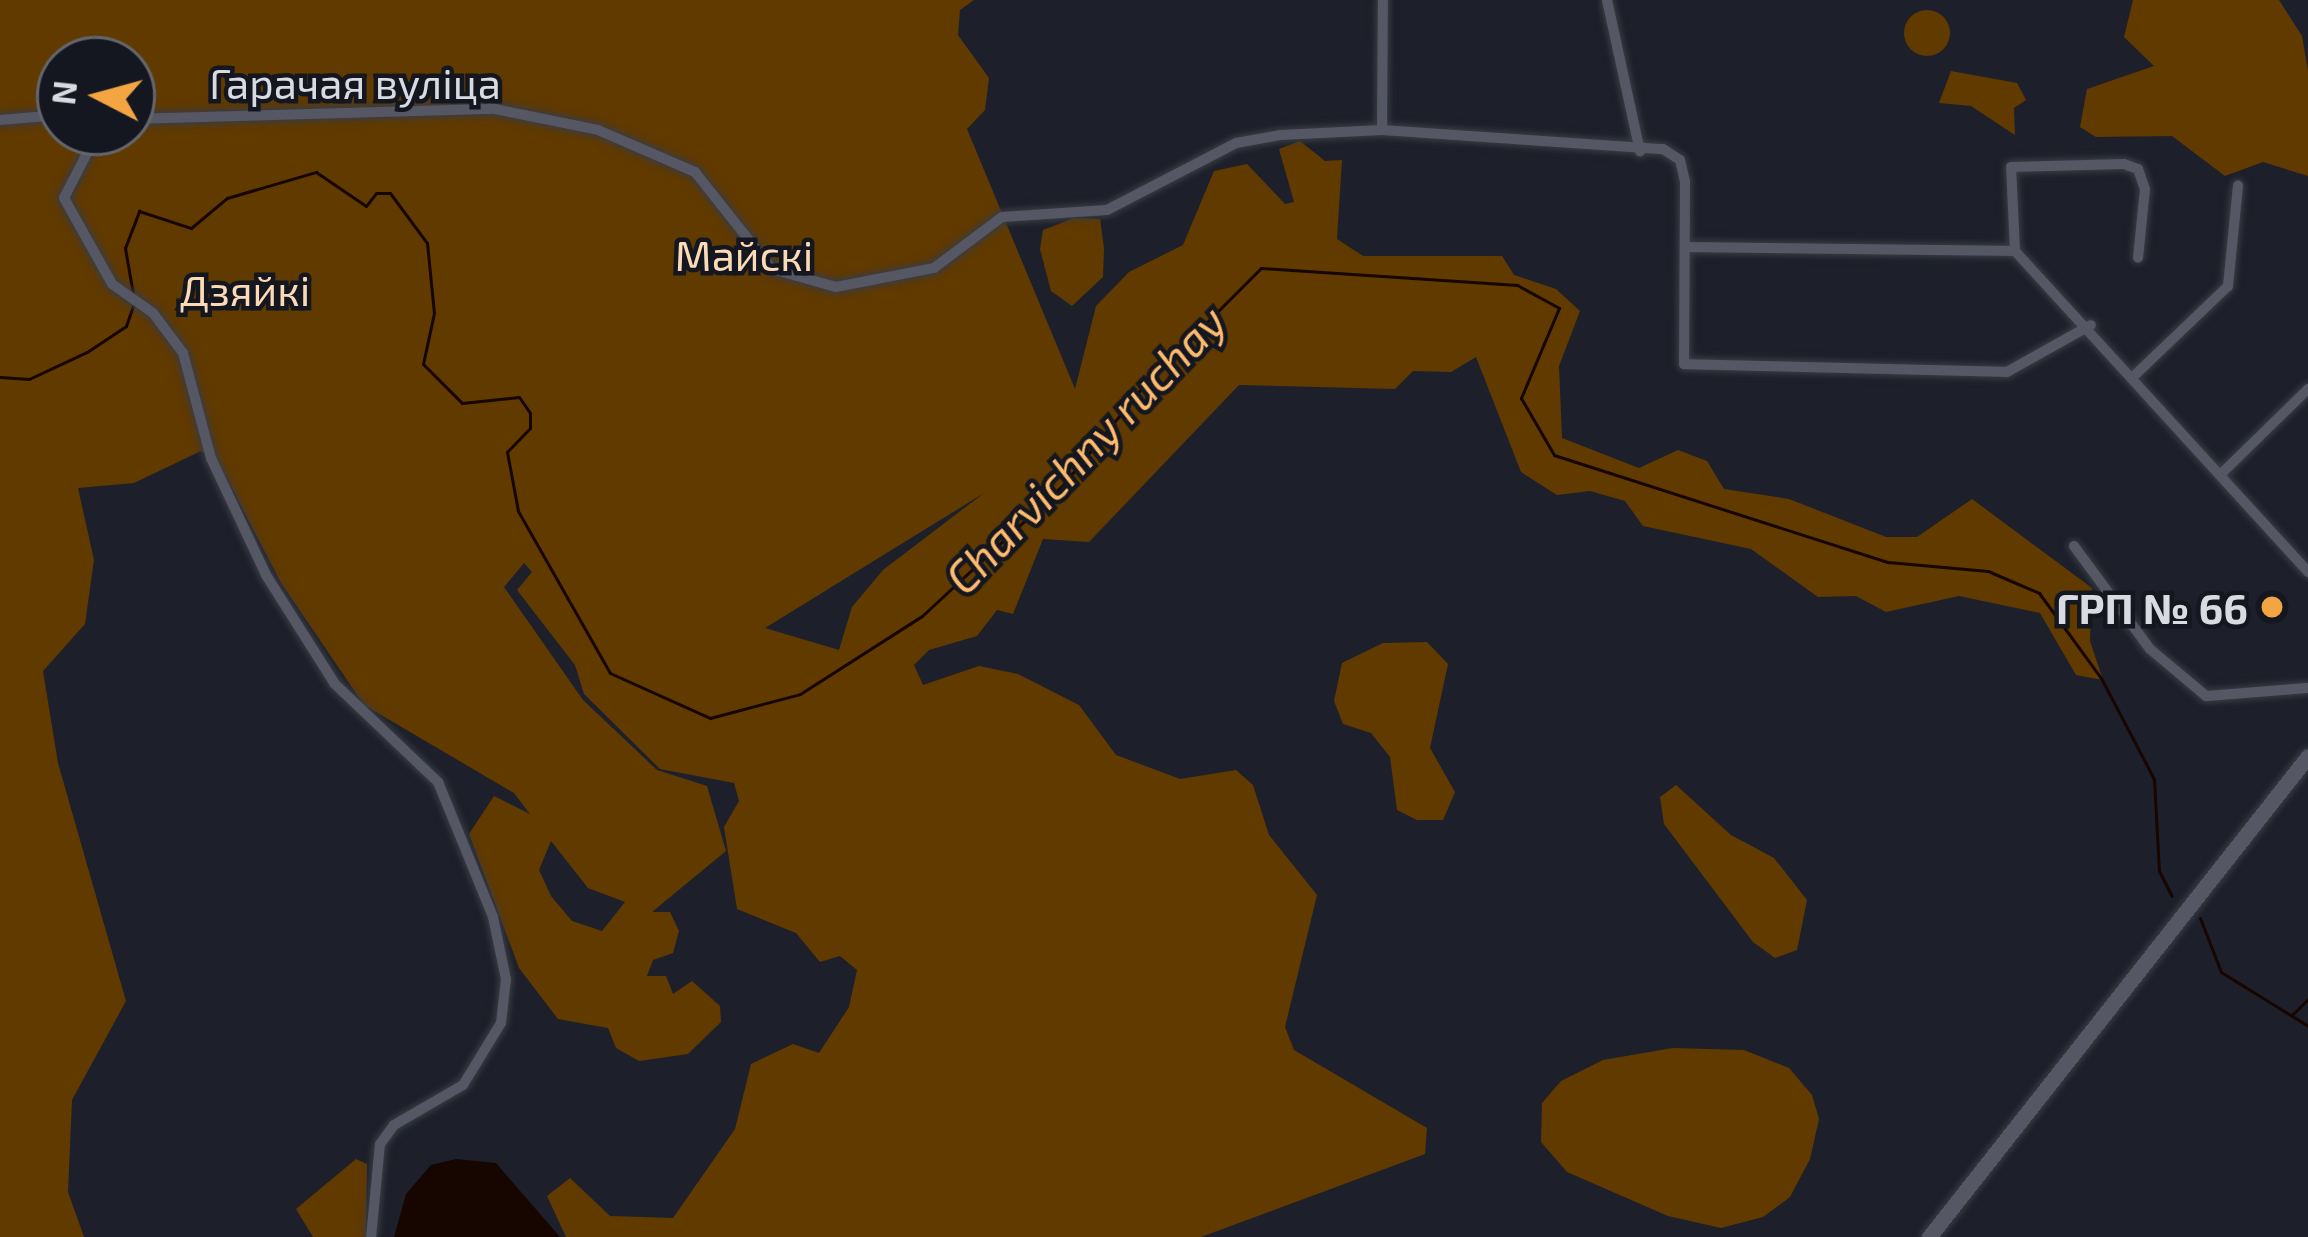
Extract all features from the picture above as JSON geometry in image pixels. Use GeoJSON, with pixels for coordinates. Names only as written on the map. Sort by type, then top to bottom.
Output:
{"type":"FeatureCollection","features":[{"type":"Feature","properties":{"kind":"main road"},"geometry":{"type":"LineString","coordinates":[[1929,1237],[2308,756]]}},
{"type":"Feature","properties":{"kind":"street"},"geometry":{"type":"LineString","coordinates":[[1383,0],[1382,130],[1640,151],[1681,160],[1688,247],[1684,364],[2008,372],[2091,325]]}},
{"type":"Feature","properties":{"kind":"street"},"geometry":{"type":"LineString","coordinates":[[1607,0],[1640,151]]}},
{"type":"Feature","properties":{"kind":"street","name":"Гарачая вуліца"},"geometry":{"type":"LineString","coordinates":[[156,118],[495,109],[598,130],[695,172],[772,269],[836,287],[934,268],[1002,217],[1107,210],[1236,143],[1382,130]]}},
{"type":"Feature","properties":{"kind":"street"},"geometry":{"type":"LineString","coordinates":[[0,120],[36,117]]}},
{"type":"Feature","properties":{"kind":"street"},"geometry":{"type":"LineString","coordinates":[[82,156],[63,184],[64,198],[112,284],[153,313],[183,353],[211,458],[266,575],[335,684],[438,782],[493,917],[506,979],[502,1023],[463,1085],[394,1125],[380,1144],[371,1237]]}},
{"type":"Feature","properties":{"kind":"street"},"geometry":{"type":"LineString","coordinates":[[2138,258],[2138,169],[2011,167],[2015,250],[2136,374],[2308,572]]}},
{"type":"Feature","properties":{"kind":"street"},"geometry":{"type":"LineString","coordinates":[[2136,374],[2228,286],[2238,185]]}},
{"type":"Feature","properties":{"kind":"street"},"geometry":{"type":"LineString","coordinates":[[1688,247],[2015,250]]}},
{"type":"Feature","properties":{"kind":"street"},"geometry":{"type":"LineString","coordinates":[[2221,474],[2308,389]]}},
{"type":"Feature","properties":{"kind":"street"},"geometry":{"type":"LineString","coordinates":[[2074,546],[2150,649],[2206,696],[2308,688]]}},
{"type":"Feature","properties":{"kind":"green space"},"geometry":{"type":"Polygon","coordinates":[[[0,0],[974,0],[960,10],[958,35],[989,78],[985,110],[967,129],[1075,389],[1096,306],[1129,272],[1183,245],[1214,171],[1247,164],[1285,204],[1294,202],[1279,149],[1300,141],[1325,161],[1342,160],[1337,239],[1363,256],[1502,256],[1514,275],[1556,289],[1580,311],[1559,366],[1562,438],[1639,468],[1678,450],[1707,461],[1724,489],[1789,499],[1886,537],[1917,537],[1972,499],[2092,588],[2090,641],[2103,680],[2076,675],[2040,613],[1959,596],[1886,612],[1856,596],[1818,597],[1751,549],[1643,526],[1625,501],[1590,491],[1557,495],[1521,472],[1476,357],[1451,372],[1413,371],[1395,389],[1239,385],[1089,542],[1043,539],[1013,614],[997,610],[977,636],[929,650],[914,665],[923,685],[979,666],[1018,674],[1079,705],[1116,755],[1180,779],[1236,770],[1253,785],[1269,835],[1317,895],[1285,1027],[1294,1050],[1427,1128],[1425,1154],[1201,1237],[566,1237],[547,1196],[570,1178],[610,1216],[673,1218],[735,1129],[751,1064],[793,1044],[819,1053],[849,1007],[857,970],[840,956],[820,962],[796,933],[737,909],[724,827],[739,801],[734,783],[660,769],[584,694],[575,665],[517,590],[532,572],[524,563],[504,587],[583,700],[657,770],[707,786],[726,851],[652,912],[670,912],[679,931],[673,953],[653,960],[647,976],[666,976],[673,994],[692,981],[720,1006],[721,1022],[688,1054],[639,1061],[616,1048],[608,1028],[558,1019],[519,968],[469,834],[494,796],[530,814],[514,793],[364,705],[281,583],[220,465],[201,451],[134,483],[78,488],[94,560],[85,624],[43,671],[58,763],[126,1001],[72,1100],[68,1192],[84,1237],[0,1237],[0,0]],[[984,493],[765,628],[839,650],[852,607],[883,570],[984,493]],[[551,841],[539,870],[551,896],[572,921],[602,931],[625,902],[588,888],[551,841]]]}},
{"type":"Feature","properties":{"kind":"green space"},"geometry":{"type":"Polygon","coordinates":[[[2133,0],[2279,0],[2302,36],[2308,71],[2308,176],[2263,162],[2225,176],[2172,136],[2096,137],[2080,127],[2087,89],[2154,66],[2124,37],[2133,0]]]}},
{"type":"Feature","properties":{"kind":"green space"},"geometry":{"type":"Polygon","coordinates":[[[1927,10],[1944,16],[1950,33],[1944,50],[1927,56],[1910,50],[1904,33],[1910,16],[1927,10]]]}},
{"type":"Feature","properties":{"kind":"green space"},"geometry":{"type":"Polygon","coordinates":[[[1951,71],[2017,83],[2026,100],[2014,108],[2015,135],[1971,106],[1939,103],[1951,71]]]}},
{"type":"Feature","properties":{"kind":"green space"},"geometry":{"type":"Polygon","coordinates":[[[1074,218],[1100,219],[1104,248],[1103,277],[1072,306],[1051,291],[1040,249],[1043,230],[1074,218]]]}},
{"type":"Feature","properties":{"kind":"green space"},"geometry":{"type":"Polygon","coordinates":[[[1427,642],[1448,664],[1430,748],[1455,792],[1443,820],[1417,820],[1397,810],[1390,757],[1371,733],[1343,724],[1334,701],[1342,663],[1383,643],[1427,642]]]}},
{"type":"Feature","properties":{"kind":"green space"},"geometry":{"type":"Polygon","coordinates":[[[1676,785],[1731,835],[1774,858],[1807,900],[1797,950],[1775,958],[1753,942],[1664,824],[1660,797],[1676,785]]]}},
{"type":"Feature","properties":{"kind":"green space"},"geometry":{"type":"Polygon","coordinates":[[[1673,1048],[1744,1050],[1789,1068],[1812,1095],[1819,1119],[1810,1159],[1790,1197],[1763,1217],[1721,1228],[1668,1216],[1567,1172],[1541,1142],[1542,1103],[1561,1081],[1603,1060],[1673,1048]]]}},
{"type":"Feature","properties":{"kind":"green space"},"geometry":{"type":"Polygon","coordinates":[[[356,1159],[367,1164],[366,1237],[313,1237],[296,1209],[356,1159]]]}},
{"type":"Feature","properties":{"kind":"shaded area"},"geometry":{"type":"Polygon","coordinates":[[[456,1159],[496,1163],[560,1237],[394,1237],[406,1194],[431,1165],[456,1159]]]}},
{"type":"Feature","properties":{"kind":"waterway","name":"Charvichny ruchay"},"geometry":{"type":"LineString","coordinates":[[133,294],[125,248],[139,211],[191,228],[227,198],[316,172],[366,206],[376,193],[390,193],[427,243],[434,313],[423,364],[462,403],[519,397],[530,413],[530,428],[507,452],[518,511],[610,673],[710,718],[800,694],[922,616],[1063,485],[1145,384],[1261,268],[1517,285],[1559,308],[1521,398],[1554,455],[1888,562],[1988,571],[2039,593],[2101,678],[2154,779],[2159,871],[2172,896]]}},
{"type":"Feature","properties":{"kind":"waterway","name":"Charvichny ruchay"},"geometry":{"type":"LineString","coordinates":[[0,377],[29,379],[87,352],[126,326],[133,306]]}},
{"type":"Feature","properties":{"kind":"waterway"},"geometry":{"type":"LineString","coordinates":[[2200,918],[2221,972],[2308,1026]]}},
{"type":"Feature","properties":{"kind":"waterway"},"geometry":{"type":"LineString","coordinates":[[2292,1015],[2308,999]]}},
{"type":"Feature","properties":{"kind":"place","name":"ГРП № 66"},"geometry":{"type":"Point","coordinates":[2272,607]}},
{"type":"Feature","properties":{"kind":"park label","name":"Майскі"},"geometry":{"type":"Point","coordinates":[744,254]}},
{"type":"Feature","properties":{"kind":"park label","name":"Дзяйкі"},"geometry":{"type":"Point","coordinates":[245,289]}}]}
